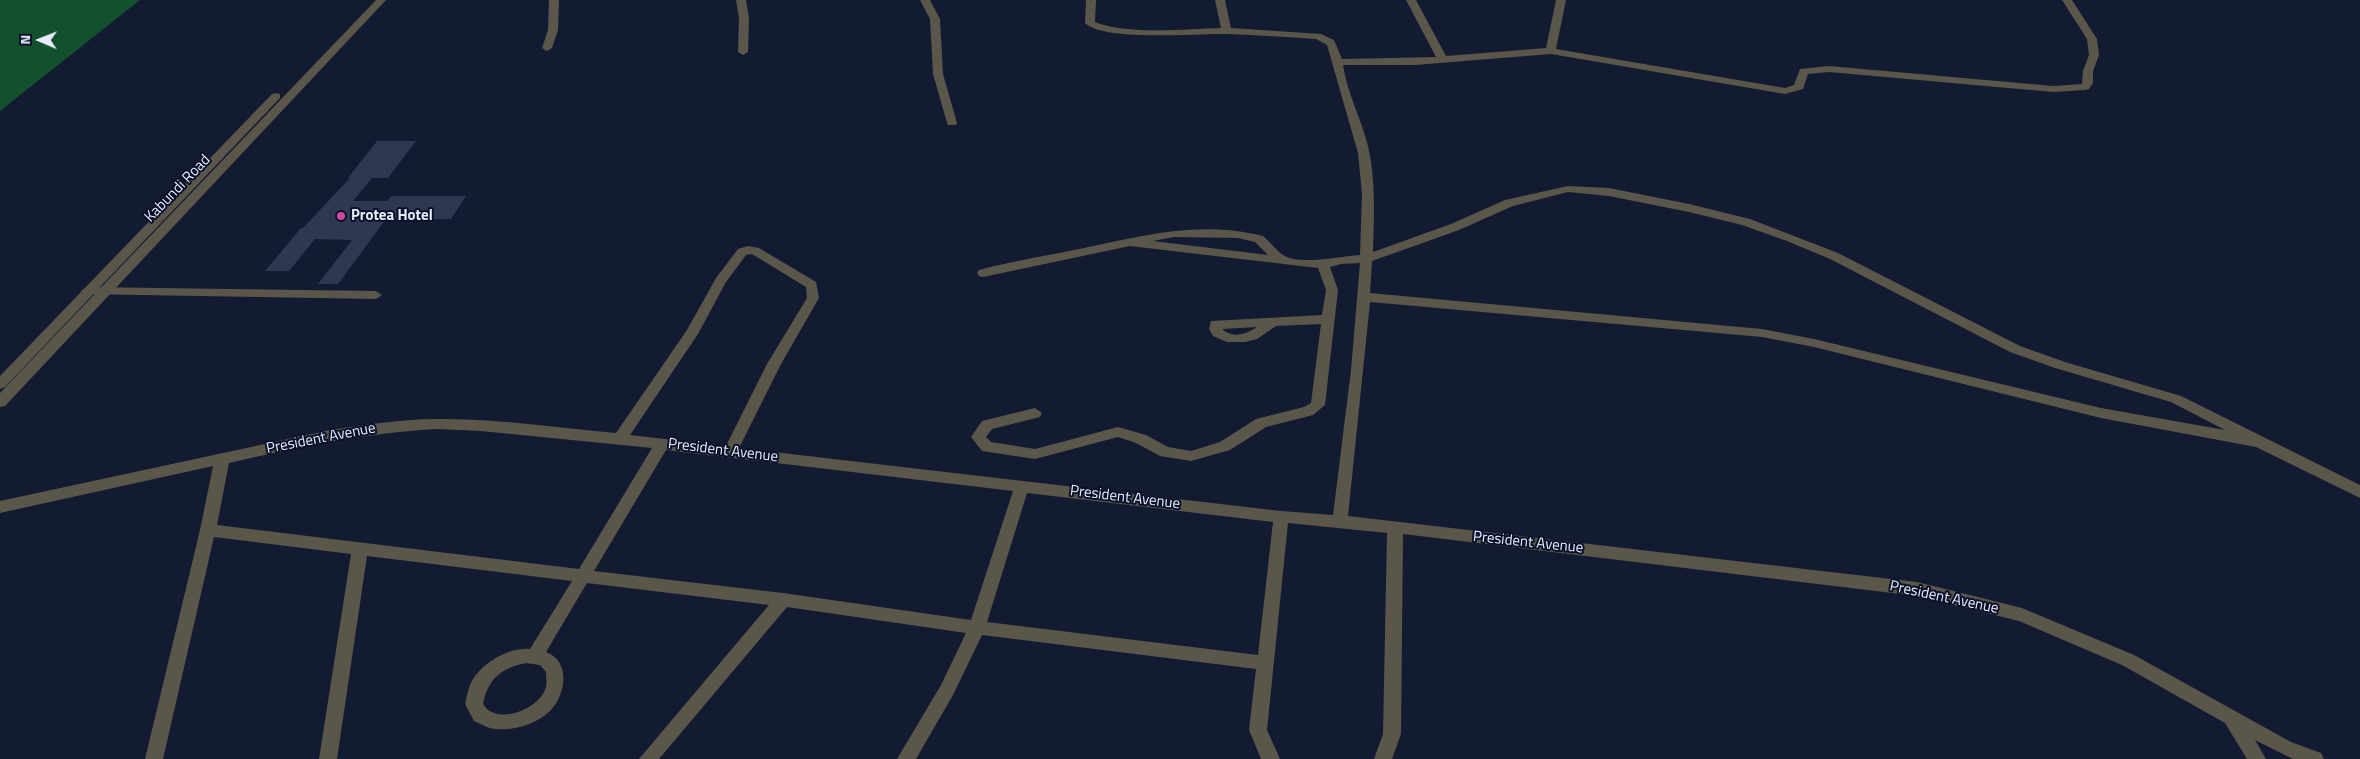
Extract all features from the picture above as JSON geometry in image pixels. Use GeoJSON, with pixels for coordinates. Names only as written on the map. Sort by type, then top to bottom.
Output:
{"type":"FeatureCollection","features":[{"type":"Feature","properties":{"kind":"street","name":"Kabundi Road"},"geometry":{"type":"LineString","coordinates":[[0,384],[87,291],[370,0]]}},
{"type":"Feature","properties":{"kind":"street","name":"Kabundi Road"},"geometry":{"type":"LineString","coordinates":[[0,402],[103,291],[381,0]]}},
{"type":"Feature","properties":{"kind":"street"},"geometry":{"type":"LineString","coordinates":[[547,48],[553,30],[554,0]]}},
{"type":"Feature","properties":{"kind":"street"},"geometry":{"type":"LineString","coordinates":[[740,0],[744,18],[743,52]]}},
{"type":"Feature","properties":{"kind":"street"},"geometry":{"type":"LineString","coordinates":[[925,0],[935,19],[938,74],[952,123]]}},
{"type":"Feature","properties":{"kind":"street"},"geometry":{"type":"LineString","coordinates":[[1091,0],[1090,23],[1097,27],[1130,30],[1228,31],[1326,38],[1332,43],[1339,62],[1340,81],[1360,131],[1366,166],[1369,222],[1364,297],[1340,521]]}},
{"type":"Feature","properties":{"kind":"street"},"geometry":{"type":"LineString","coordinates":[[1220,0],[1228,31]]}},
{"type":"Feature","properties":{"kind":"street"},"geometry":{"type":"LineString","coordinates":[[1412,0],[1443,60]]}},
{"type":"Feature","properties":{"kind":"street"},"geometry":{"type":"LineString","coordinates":[[1550,51],[1562,0]]}},
{"type":"Feature","properties":{"kind":"street"},"geometry":{"type":"LineString","coordinates":[[1339,62],[1376,63],[1443,60],[1550,51],[1785,91],[1799,88],[1804,71],[1829,69],[2053,89],[2078,89],[2085,87],[2088,83],[2088,71],[2094,55],[2092,39],[2067,0]]}},
{"type":"Feature","properties":{"kind":"street"},"geometry":{"type":"LineString","coordinates":[[1128,242],[1324,264],[1340,260],[1366,259],[1455,227],[1509,203],[1568,188],[1596,190],[1680,206],[1746,222],[1834,256],[2015,350],[2176,399],[2360,492]]}},
{"type":"Feature","properties":{"kind":"street"},"geometry":{"type":"LineString","coordinates":[[983,273],[1174,233],[1238,234],[1259,239],[1280,259]]}},
{"type":"Feature","properties":{"kind":"street"},"geometry":{"type":"LineString","coordinates":[[620,439],[694,331],[720,281],[742,252],[748,250],[755,251],[801,276],[812,285],[814,298],[774,364],[730,452]]}},
{"type":"Feature","properties":{"kind":"street"},"geometry":{"type":"LineString","coordinates":[[1035,413],[988,425],[978,437],[987,447],[1035,454],[1118,432],[1141,439],[1165,452],[1191,456],[1225,446],[1261,423],[1308,410],[1318,405],[1332,290],[1324,264]]}},
{"type":"Feature","properties":{"kind":"street"},"geometry":{"type":"LineString","coordinates":[[87,291],[376,295]]}},
{"type":"Feature","properties":{"kind":"street"},"geometry":{"type":"LineString","coordinates":[[1364,297],[1762,333],[1899,362],[2101,413],[2259,442]]}},
{"type":"Feature","properties":{"kind":"street"},"geometry":{"type":"LineString","coordinates":[[1272,322],[1328,319]]}},
{"type":"Feature","properties":{"kind":"street","name":"President Avenue"},"geometry":{"type":"LineString","coordinates":[[0,507],[330,435],[384,427],[420,425],[481,426],[620,439],[1802,574],[1917,589],[2022,615],[2128,660],[2285,748],[2315,759]]}},
{"type":"Feature","properties":{"kind":"street"},"geometry":{"type":"LineString","coordinates":[[535,656],[662,444]]}},
{"type":"Feature","properties":{"kind":"street"},"geometry":{"type":"LineString","coordinates":[[154,759],[208,530],[222,459]]}},
{"type":"Feature","properties":{"kind":"street"},"geometry":{"type":"LineString","coordinates":[[906,759],[947,690],[977,628],[1022,486]]}},
{"type":"Feature","properties":{"kind":"street"},"geometry":{"type":"LineString","coordinates":[[1271,759],[1264,748],[1258,730],[1281,516]]}},
{"type":"Feature","properties":{"kind":"street"},"geometry":{"type":"LineString","coordinates":[[1383,759],[1389,747],[1392,734],[1395,528]]}},
{"type":"Feature","properties":{"kind":"street"},"geometry":{"type":"LineString","coordinates":[[208,530],[783,600],[977,628],[1266,663]]}},
{"type":"Feature","properties":{"kind":"street"},"geometry":{"type":"LineString","coordinates":[[328,759],[360,549]]}},
{"type":"Feature","properties":{"kind":"street"},"geometry":{"type":"LineString","coordinates":[[648,759],[783,600]]}},
{"type":"Feature","properties":{"kind":"street"},"geometry":{"type":"LineString","coordinates":[[535,656],[544,658],[556,669],[556,685],[546,702],[533,714],[517,721],[496,724],[480,716],[474,702],[479,684],[486,676],[494,668],[515,658],[535,656]]}},
{"type":"Feature","properties":{"kind":"street","name":"President Avenue"},"geometry":{"type":"LineString","coordinates":[[2231,718],[2257,759]]}},
{"type":"Feature","properties":{"kind":"green space"},"geometry":{"type":"Polygon","coordinates":[[[0,0],[140,0],[0,111],[0,0]]]}},
{"type":"Feature","properties":{"kind":"building"},"geometry":{"type":"Polygon","coordinates":[[[377,141],[416,141],[388,178],[372,178],[353,201],[387,201],[391,196],[466,196],[451,219],[386,219],[338,284],[318,284],[352,240],[315,239],[289,271],[265,271],[301,228],[350,178],[348,178],[377,141]]]}},
{"type":"Feature","properties":{"kind":"place","name":"Protea Hotel"},"geometry":{"type":"Point","coordinates":[341,216]}}]}
